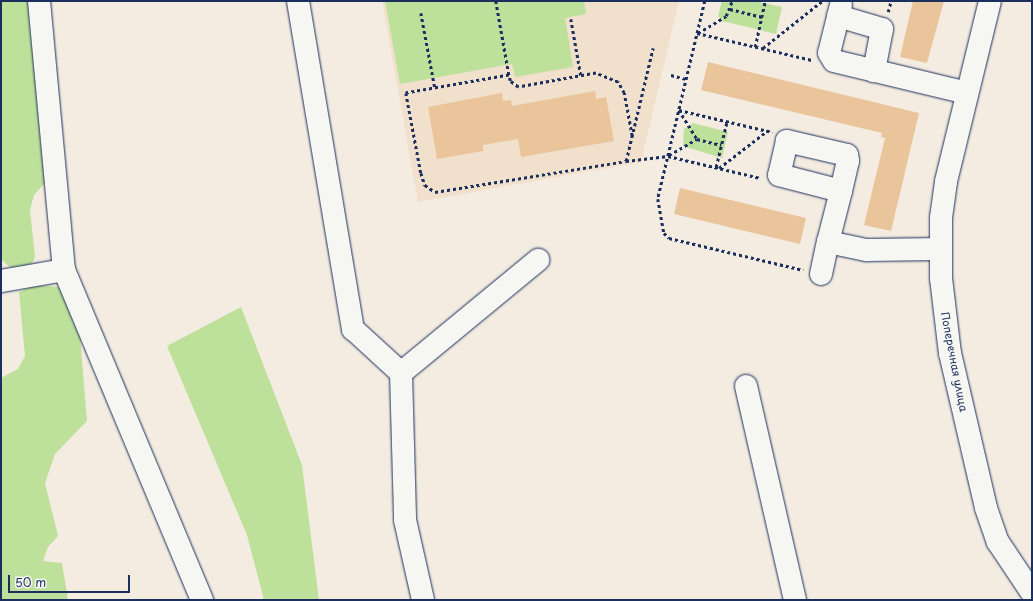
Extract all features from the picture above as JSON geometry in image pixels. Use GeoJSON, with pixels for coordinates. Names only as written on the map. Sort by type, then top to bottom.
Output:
{"type":"FeatureCollection","features":[{"type":"Feature","properties":{"kind":"street"},"geometry":{"type":"LineString","coordinates":[[39,1],[64,270],[202,600]]}},
{"type":"Feature","properties":{"kind":"street"},"geometry":{"type":"LineString","coordinates":[[298,1],[353,329],[401,373],[406,520],[423,600]]}},
{"type":"Feature","properties":{"kind":"street","name":"Поперечная улица"},"geometry":{"type":"LineString","coordinates":[[990,1],[946,182],[941,249],[950,353],[986,508],[998,542],[1032,593]]}},
{"type":"Feature","properties":{"kind":"street"},"geometry":{"type":"LineString","coordinates":[[874,71],[882,28],[834,7],[831,58],[874,71],[967,93]]}},
{"type":"Feature","properties":{"kind":"street"},"geometry":{"type":"LineString","coordinates":[[821,274],[840,192],[847,155],[787,141],[779,174],[840,192]]}},
{"type":"Feature","properties":{"kind":"street"},"geometry":{"type":"LineString","coordinates":[[828,242],[867,250],[941,249]]}},
{"type":"Feature","properties":{"kind":"street"},"geometry":{"type":"LineString","coordinates":[[401,373],[538,260]]}},
{"type":"Feature","properties":{"kind":"street"},"geometry":{"type":"LineString","coordinates":[[1,280],[64,270]]}},
{"type":"Feature","properties":{"kind":"street"},"geometry":{"type":"LineString","coordinates":[[746,386],[795,600]]}},
{"type":"Feature","properties":{"kind":"path"},"geometry":{"type":"LineString","coordinates":[[496,1],[510,81],[518,87],[596,73],[618,82],[624,92],[632,136]]}},
{"type":"Feature","properties":{"kind":"path"},"geometry":{"type":"LineString","coordinates":[[705,1],[658,199],[664,233],[669,238],[821,274]]}},
{"type":"Feature","properties":{"kind":"path"},"geometry":{"type":"LineString","coordinates":[[697,33],[730,9],[732,1]]}},
{"type":"Feature","properties":{"kind":"path"},"geometry":{"type":"LineString","coordinates":[[755,47],[765,1]]}},
{"type":"Feature","properties":{"kind":"path"},"geometry":{"type":"LineString","coordinates":[[763,49],[834,7]]}},
{"type":"Feature","properties":{"kind":"path"},"geometry":{"type":"LineString","coordinates":[[730,9],[762,16]]}},
{"type":"Feature","properties":{"kind":"path"},"geometry":{"type":"LineString","coordinates":[[421,13],[435,88]]}},
{"type":"Feature","properties":{"kind":"path"},"geometry":{"type":"LineString","coordinates":[[571,19],[581,76]]}},
{"type":"Feature","properties":{"kind":"path"},"geometry":{"type":"LineString","coordinates":[[697,33],[818,62],[831,58]]}},
{"type":"Feature","properties":{"kind":"path"},"geometry":{"type":"LineString","coordinates":[[626,161],[652,48]]}},
{"type":"Feature","properties":{"kind":"path"},"geometry":{"type":"LineString","coordinates":[[509,75],[406,93],[420,174],[425,185],[435,192],[626,161],[668,156],[766,179],[779,174]]}},
{"type":"Feature","properties":{"kind":"path"},"geometry":{"type":"LineString","coordinates":[[671,75],[686,79]]}},
{"type":"Feature","properties":{"kind":"path"},"geometry":{"type":"LineString","coordinates":[[679,110],[767,131],[787,141]]}},
{"type":"Feature","properties":{"kind":"path"},"geometry":{"type":"LineString","coordinates":[[679,110],[697,139],[721,145]]}},
{"type":"Feature","properties":{"kind":"path"},"geometry":{"type":"LineString","coordinates":[[717,168],[727,121]]}},
{"type":"Feature","properties":{"kind":"path"},"geometry":{"type":"LineString","coordinates":[[717,168],[767,131]]}},
{"type":"Feature","properties":{"kind":"path"},"geometry":{"type":"LineString","coordinates":[[668,156],[697,139]]}},
{"type":"Feature","properties":{"kind":"shaded area"},"geometry":{"type":"Polygon","coordinates":[[[382,1],[679,1],[641,162],[418,202],[382,1]]]}},
{"type":"Feature","properties":{"kind":"green space"},"geometry":{"type":"Polygon","coordinates":[[[1,1],[35,1],[56,171],[34,195],[30,210],[35,257],[29,271],[14,271],[2,260],[1,1]]]}},
{"type":"Feature","properties":{"kind":"green space"},"geometry":{"type":"Polygon","coordinates":[[[385,1],[584,1],[586,14],[565,18],[573,67],[515,77],[512,64],[400,84],[385,1]]]}},
{"type":"Feature","properties":{"kind":"green space"},"geometry":{"type":"Polygon","coordinates":[[[722,1],[755,1],[782,7],[776,34],[722,21],[718,16],[722,1]]]}},
{"type":"Feature","properties":{"kind":"green space"},"geometry":{"type":"Polygon","coordinates":[[[693,123],[728,132],[722,158],[683,146],[684,129],[693,123]]]}},
{"type":"Feature","properties":{"kind":"green space"},"geometry":{"type":"Polygon","coordinates":[[[34,285],[58,287],[77,299],[87,421],[55,454],[45,483],[58,536],[48,547],[43,561],[62,563],[68,600],[1,600],[1,378],[18,369],[25,356],[19,292],[34,285]]]}},
{"type":"Feature","properties":{"kind":"green space"},"geometry":{"type":"Polygon","coordinates":[[[241,307],[302,465],[319,600],[264,600],[247,535],[167,346],[241,307]]]}},
{"type":"Feature","properties":{"kind":"building"},"geometry":{"type":"Polygon","coordinates":[[[913,1],[944,1],[927,63],[900,57],[913,1]]]}},
{"type":"Feature","properties":{"kind":"building"},"geometry":{"type":"Polygon","coordinates":[[[708,62],[919,113],[891,231],[864,225],[885,138],[881,137],[882,133],[701,90],[708,62]]]}},
{"type":"Feature","properties":{"kind":"building"},"geometry":{"type":"Polygon","coordinates":[[[595,91],[596,99],[606,97],[614,141],[521,157],[518,139],[483,145],[483,151],[437,159],[428,107],[502,93],[503,101],[511,100],[512,106],[595,91]]]}},
{"type":"Feature","properties":{"kind":"building"},"geometry":{"type":"Polygon","coordinates":[[[680,188],[806,218],[800,244],[674,214],[680,188]]]}}]}
